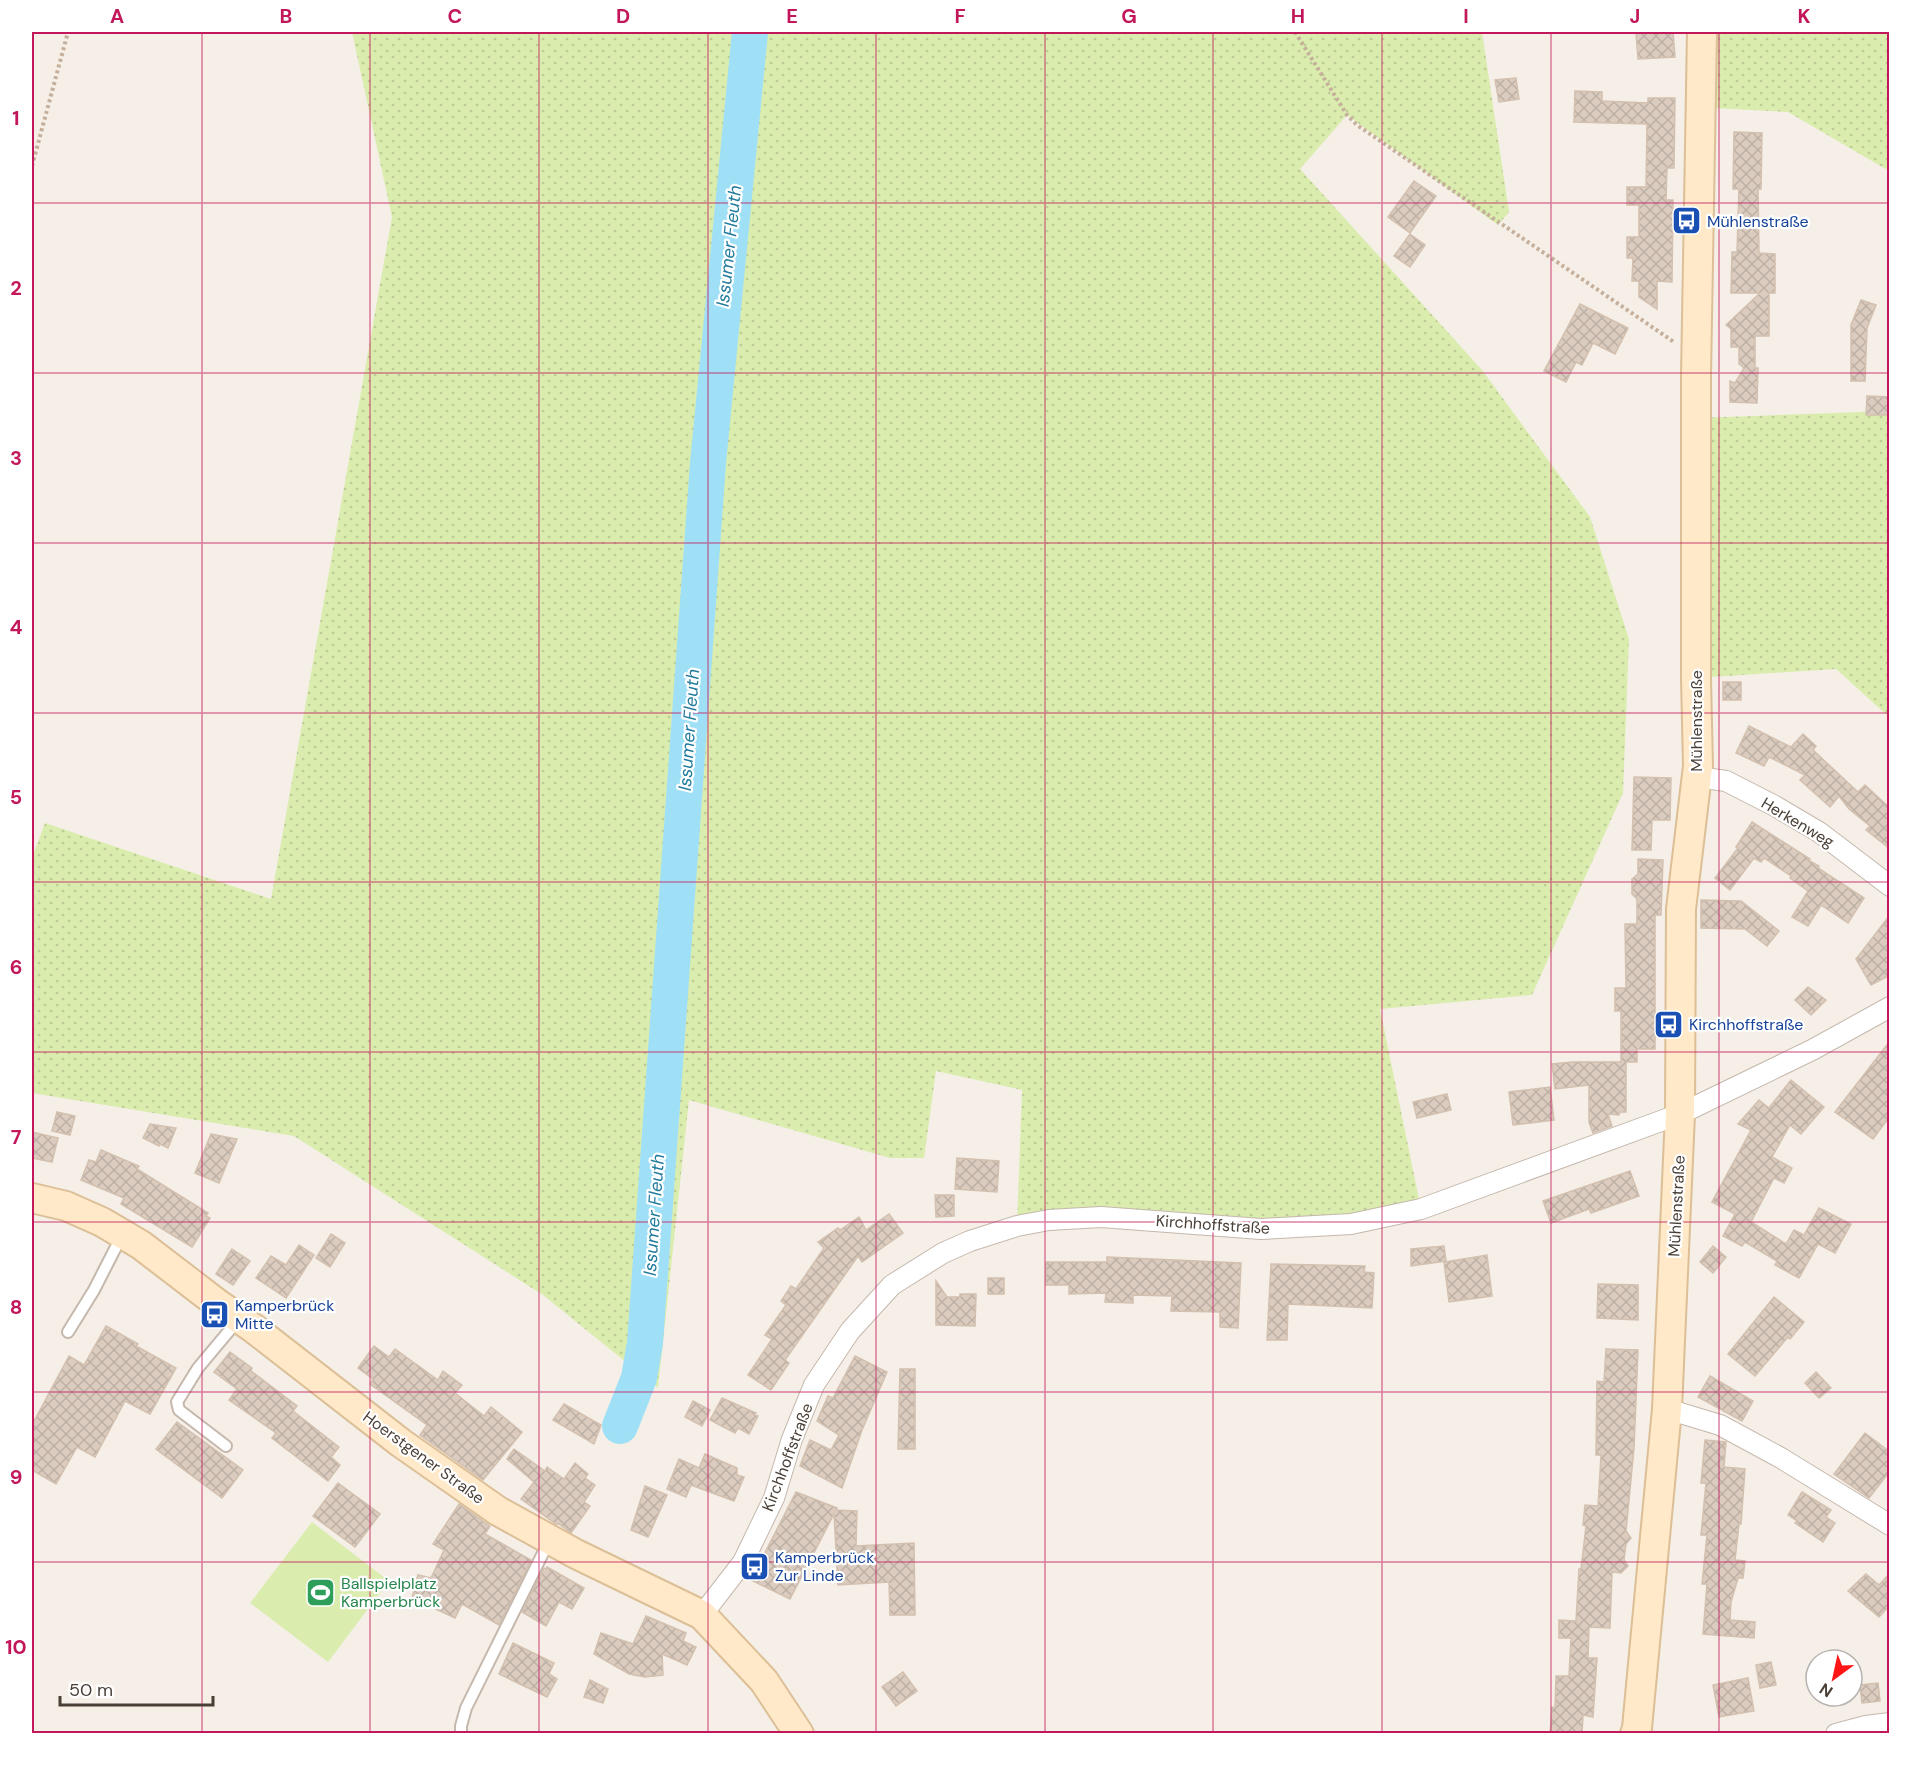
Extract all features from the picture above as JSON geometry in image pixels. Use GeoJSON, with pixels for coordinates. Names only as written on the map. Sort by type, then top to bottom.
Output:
{"type":"FeatureCollection","features":[{"type":"Feature","properties":{"kind":"street","name":"Mühlenstraße"},"geometry":{"type":"LineString","coordinates":[[1635,1734],[1667,1409],[1680,1114],[1681,909],[1697,777],[1697,358],[1702,32]]}},
{"type":"Feature","properties":{"kind":"street","name":"Herkenweg"},"geometry":{"type":"LineString","coordinates":[[1697,777],[1726,781],[1775,806],[1819,832],[1890,886]]}},
{"type":"Feature","properties":{"kind":"street","name":"Kirchhoffstraße"},"geometry":{"type":"LineString","coordinates":[[702,1615],[742,1562],[774,1498],[792,1438],[814,1385],[844,1340],[892,1285],[943,1253],[970,1241],[1017,1226],[1049,1220],[1101,1217],[1261,1229],[1351,1224],[1421,1209],[1680,1114],[1812,1050],[1890,1007]]}},
{"type":"Feature","properties":{"kind":"street","name":"Hoerstgener Straße"},"geometry":{"type":"LineString","coordinates":[[32,1198],[66,1206],[102,1222],[141,1245],[401,1443],[498,1511],[550,1540],[702,1615],[764,1681],[799,1734]]}},
{"type":"Feature","properties":{"kind":"street"},"geometry":{"type":"LineString","coordinates":[[1667,1409],[1720,1425],[1781,1458],[1890,1525]]}},
{"type":"Feature","properties":{"kind":"street"},"geometry":{"type":"LineString","coordinates":[[1836,1734],[1866,1725],[1890,1723]]}},
{"type":"Feature","properties":{"kind":"lane"},"geometry":{"type":"LineString","coordinates":[[68,1332],[94,1290],[117,1245],[126,1236]]}},
{"type":"Feature","properties":{"kind":"lane"},"geometry":{"type":"LineString","coordinates":[[226,1446],[179,1410],[177,1402],[198,1368],[239,1318]]}},
{"type":"Feature","properties":{"kind":"lane"},"geometry":{"type":"LineString","coordinates":[[461,1734],[466,1708],[550,1540]]}},
{"type":"Feature","properties":{"kind":"path"},"geometry":{"type":"LineString","coordinates":[[32,166],[68,32]]}},
{"type":"Feature","properties":{"kind":"path"},"geometry":{"type":"LineString","coordinates":[[1295,32],[1347,115],[1357,125],[1697,358]]}},
{"type":"Feature","properties":{"kind":"green space"},"geometry":{"type":"Polygon","coordinates":[[[352,32],[1482,32],[1509,212],[1498,225],[1347,115],[1300,169],[1482,370],[1590,517],[1629,639],[1623,793],[1532,995],[1380,1009],[1421,1209],[1351,1224],[1176,1221],[1017,1226],[1022,1090],[936,1071],[924,1158],[890,1158],[689,1100],[658,1388],[543,1295],[294,1136],[32,1093],[32,858],[45,823],[271,899],[392,217],[352,32]]]}},
{"type":"Feature","properties":{"kind":"green space"},"geometry":{"type":"Polygon","coordinates":[[[1714,32],[1889,32],[1889,171],[1788,112],[1713,108],[1714,32]]]}},
{"type":"Feature","properties":{"kind":"green space"},"geometry":{"type":"Polygon","coordinates":[[[1889,411],[1889,717],[1836,669],[1696,678],[1697,418],[1889,411]]]}},
{"type":"Feature","properties":{"kind":"green space","name":"Ballspielplatz Kamperbrück"},"geometry":{"type":"Polygon","coordinates":[[[312,1522],[389,1581],[328,1662],[250,1603],[312,1522]]]}},
{"type":"Feature","properties":{"kind":"building"},"geometry":{"type":"Polygon","coordinates":[[[1636,32],[1673,32],[1675,57],[1638,59],[1636,32]]]}},
{"type":"Feature","properties":{"kind":"building"},"geometry":{"type":"Polygon","coordinates":[[[1516,78],[1519,99],[1499,102],[1495,80],[1516,78]]]}},
{"type":"Feature","properties":{"kind":"building"},"geometry":{"type":"Polygon","coordinates":[[[1575,91],[1602,92],[1602,101],[1648,103],[1648,98],[1675,98],[1674,168],[1667,168],[1666,200],[1673,200],[1672,282],[1657,281],[1657,309],[1639,297],[1639,281],[1632,281],[1633,258],[1627,258],[1627,237],[1639,237],[1639,205],[1627,205],[1627,187],[1646,187],[1647,124],[1574,122],[1575,91]]]}},
{"type":"Feature","properties":{"kind":"building"},"geometry":{"type":"Polygon","coordinates":[[[1734,132],[1762,133],[1761,189],[1758,189],[1759,253],[1775,254],[1775,293],[1769,293],[1769,336],[1755,336],[1755,368],[1758,368],[1757,403],[1730,402],[1730,381],[1735,383],[1744,368],[1739,364],[1739,347],[1731,347],[1731,329],[1726,325],[1760,293],[1731,293],[1732,252],[1737,252],[1739,189],[1733,189],[1734,132]]]}},
{"type":"Feature","properties":{"kind":"building"},"geometry":{"type":"Polygon","coordinates":[[[1414,181],[1436,196],[1410,233],[1388,217],[1414,181]]]}},
{"type":"Feature","properties":{"kind":"building"},"geometry":{"type":"Polygon","coordinates":[[[1410,234],[1425,245],[1410,267],[1394,256],[1410,234]]]}},
{"type":"Feature","properties":{"kind":"building"},"geometry":{"type":"Polygon","coordinates":[[[1861,300],[1876,305],[1867,328],[1865,381],[1851,381],[1851,325],[1861,300]]]}},
{"type":"Feature","properties":{"kind":"building"},"geometry":{"type":"Polygon","coordinates":[[[1580,304],[1628,328],[1615,354],[1593,343],[1582,365],[1576,362],[1566,382],[1544,371],[1580,304]]]}},
{"type":"Feature","properties":{"kind":"building"},"geometry":{"type":"Polygon","coordinates":[[[1867,396],[1890,397],[1890,415],[1866,415],[1867,396]]]}},
{"type":"Feature","properties":{"kind":"building"},"geometry":{"type":"Polygon","coordinates":[[[1723,682],[1741,682],[1741,700],[1723,700],[1723,682]]]}},
{"type":"Feature","properties":{"kind":"building"},"geometry":{"type":"Polygon","coordinates":[[[1749,726],[1791,747],[1803,734],[1816,746],[1813,750],[1858,792],[1865,785],[1890,808],[1890,849],[1866,830],[1870,826],[1849,809],[1839,796],[1830,807],[1800,780],[1805,775],[1769,757],[1764,766],[1736,753],[1749,726]]]}},
{"type":"Feature","properties":{"kind":"building"},"geometry":{"type":"Polygon","coordinates":[[[1634,777],[1671,778],[1670,820],[1652,820],[1651,850],[1632,850],[1634,777]]]}},
{"type":"Feature","properties":{"kind":"building"},"geometry":{"type":"Polygon","coordinates":[[[1752,822],[1810,859],[1808,860],[1819,866],[1818,868],[1864,898],[1848,923],[1821,905],[1808,926],[1792,917],[1808,891],[1790,878],[1791,876],[1764,858],[1761,862],[1754,858],[1730,890],[1715,878],[1738,848],[1736,847],[1752,822]]]}},
{"type":"Feature","properties":{"kind":"building"},"geometry":{"type":"Polygon","coordinates":[[[1638,859],[1663,860],[1661,915],[1655,915],[1655,1049],[1637,1049],[1637,1062],[1626,1062],[1626,1112],[1620,1112],[1619,1115],[1608,1114],[1612,1126],[1593,1133],[1589,1122],[1589,1085],[1555,1089],[1552,1064],[1621,1062],[1621,1011],[1615,1011],[1615,988],[1626,988],[1625,924],[1637,924],[1637,899],[1632,894],[1632,879],[1638,874],[1638,859]]]}},
{"type":"Feature","properties":{"kind":"building"},"geometry":{"type":"Polygon","coordinates":[[[1701,900],[1741,901],[1779,931],[1767,946],[1745,929],[1701,928],[1701,900]]]}},
{"type":"Feature","properties":{"kind":"building"},"geometry":{"type":"Polygon","coordinates":[[[1890,915],[1890,975],[1871,985],[1856,959],[1890,915]]]}},
{"type":"Feature","properties":{"kind":"building"},"geometry":{"type":"Polygon","coordinates":[[[1808,987],[1826,1000],[1811,1015],[1795,1000],[1808,987]]]}},
{"type":"Feature","properties":{"kind":"building"},"geometry":{"type":"Polygon","coordinates":[[[1890,1041],[1890,1116],[1873,1139],[1835,1112],[1890,1041]]]}},
{"type":"Feature","properties":{"kind":"building"},"geometry":{"type":"Polygon","coordinates":[[[1791,1080],[1824,1107],[1801,1134],[1790,1125],[1772,1157],[1792,1168],[1784,1183],[1774,1178],[1751,1222],[1786,1244],[1794,1230],[1804,1235],[1819,1208],[1851,1224],[1835,1253],[1818,1244],[1799,1278],[1775,1265],[1777,1261],[1745,1242],[1742,1246],[1723,1236],[1735,1214],[1712,1202],[1751,1130],[1738,1124],[1759,1100],[1769,1108],[1791,1080]]]}},
{"type":"Feature","properties":{"kind":"building"},"geometry":{"type":"Polygon","coordinates":[[[1550,1087],[1554,1120],[1513,1125],[1509,1092],[1550,1087]]]}},
{"type":"Feature","properties":{"kind":"building"},"geometry":{"type":"Polygon","coordinates":[[[1447,1094],[1451,1110],[1417,1118],[1413,1102],[1447,1094]]]}},
{"type":"Feature","properties":{"kind":"building"},"geometry":{"type":"Polygon","coordinates":[[[57,1112],[75,1116],[70,1135],[52,1131],[57,1112]]]}},
{"type":"Feature","properties":{"kind":"building"},"geometry":{"type":"Polygon","coordinates":[[[150,1124],[176,1128],[168,1148],[143,1138],[150,1124]]]}},
{"type":"Feature","properties":{"kind":"building"},"geometry":{"type":"Polygon","coordinates":[[[32,1132],[58,1138],[52,1162],[32,1158],[32,1132]]]}},
{"type":"Feature","properties":{"kind":"building"},"geometry":{"type":"Polygon","coordinates":[[[211,1134],[237,1139],[219,1183],[195,1173],[211,1134]]]}},
{"type":"Feature","properties":{"kind":"building"},"geometry":{"type":"Polygon","coordinates":[[[101,1150],[139,1166],[137,1169],[208,1213],[206,1216],[210,1218],[192,1247],[121,1204],[124,1198],[81,1180],[89,1160],[96,1162],[101,1150]]]}},
{"type":"Feature","properties":{"kind":"building"},"geometry":{"type":"Polygon","coordinates":[[[957,1158],[999,1161],[997,1192],[955,1189],[957,1158]]]}},
{"type":"Feature","properties":{"kind":"building"},"geometry":{"type":"Polygon","coordinates":[[[1630,1171],[1639,1196],[1591,1213],[1589,1209],[1551,1223],[1543,1201],[1630,1171]]]}},
{"type":"Feature","properties":{"kind":"building"},"geometry":{"type":"Polygon","coordinates":[[[935,1195],[954,1195],[954,1216],[936,1217],[935,1195]]]}},
{"type":"Feature","properties":{"kind":"building"},"geometry":{"type":"Polygon","coordinates":[[[889,1214],[903,1233],[862,1262],[858,1256],[785,1360],[789,1363],[771,1390],[748,1375],[772,1339],[765,1335],[786,1305],[781,1301],[791,1286],[796,1289],[824,1248],[818,1242],[859,1217],[866,1230],[889,1214]]]}},
{"type":"Feature","properties":{"kind":"building"},"geometry":{"type":"Polygon","coordinates":[[[331,1234],[345,1243],[330,1267],[316,1258],[331,1234]]]}},
{"type":"Feature","properties":{"kind":"building"},"geometry":{"type":"Polygon","coordinates":[[[299,1245],[314,1255],[286,1298],[256,1278],[271,1256],[286,1265],[299,1245]]]}},
{"type":"Feature","properties":{"kind":"building"},"geometry":{"type":"Polygon","coordinates":[[[1444,1246],[1446,1261],[1411,1266],[1411,1249],[1444,1246]]]}},
{"type":"Feature","properties":{"kind":"building"},"geometry":{"type":"Polygon","coordinates":[[[1713,1246],[1726,1257],[1713,1273],[1700,1262],[1713,1246]]]}},
{"type":"Feature","properties":{"kind":"building"},"geometry":{"type":"Polygon","coordinates":[[[232,1249],[250,1261],[233,1285],[216,1274],[232,1249]]]}},
{"type":"Feature","properties":{"kind":"building"},"geometry":{"type":"Polygon","coordinates":[[[1487,1255],[1492,1296],[1449,1302],[1444,1262],[1487,1255]]]}},
{"type":"Feature","properties":{"kind":"building"},"geometry":{"type":"Polygon","coordinates":[[[1107,1257],[1241,1263],[1238,1328],[1220,1327],[1220,1312],[1171,1311],[1172,1296],[1133,1295],[1133,1303],[1105,1302],[1106,1293],[1069,1294],[1069,1285],[1046,1285],[1046,1262],[1107,1262],[1107,1257]]]}},
{"type":"Feature","properties":{"kind":"building"},"geometry":{"type":"Polygon","coordinates":[[[1271,1264],[1365,1266],[1364,1272],[1374,1273],[1372,1308],[1288,1304],[1287,1340],[1267,1340],[1271,1264]]]}},
{"type":"Feature","properties":{"kind":"building"},"geometry":{"type":"Polygon","coordinates":[[[988,1278],[1004,1278],[1004,1294],[988,1294],[988,1278]]]}},
{"type":"Feature","properties":{"kind":"building"},"geometry":{"type":"Polygon","coordinates":[[[936,1281],[947,1297],[976,1294],[975,1326],[936,1325],[936,1281]]]}},
{"type":"Feature","properties":{"kind":"building"},"geometry":{"type":"Polygon","coordinates":[[[1598,1284],[1638,1285],[1638,1320],[1597,1318],[1598,1284]]]}},
{"type":"Feature","properties":{"kind":"building"},"geometry":{"type":"Polygon","coordinates":[[[1774,1297],[1804,1322],[1755,1376],[1728,1354],[1774,1297]]]}},
{"type":"Feature","properties":{"kind":"building"},"geometry":{"type":"Polygon","coordinates":[[[106,1326],[176,1368],[150,1414],[125,1401],[95,1457],[77,1447],[56,1484],[32,1470],[32,1425],[69,1356],[84,1365],[106,1326]]]}},
{"type":"Feature","properties":{"kind":"building"},"geometry":{"type":"Polygon","coordinates":[[[374,1346],[389,1357],[395,1349],[438,1380],[443,1371],[462,1385],[455,1393],[484,1416],[491,1407],[522,1432],[483,1480],[420,1435],[427,1425],[370,1384],[373,1379],[358,1368],[374,1346]]]}},
{"type":"Feature","properties":{"kind":"building"},"geometry":{"type":"Polygon","coordinates":[[[1606,1349],[1638,1350],[1634,1448],[1626,1531],[1631,1538],[1626,1544],[1624,1560],[1628,1566],[1621,1573],[1612,1572],[1610,1628],[1589,1627],[1588,1658],[1597,1658],[1593,1717],[1583,1715],[1582,1734],[1550,1734],[1552,1707],[1555,1708],[1556,1676],[1569,1676],[1571,1638],[1559,1638],[1559,1620],[1576,1621],[1579,1569],[1581,1569],[1586,1526],[1583,1525],[1585,1505],[1598,1506],[1601,1455],[1596,1455],[1597,1381],[1604,1382],[1606,1349]]]}},
{"type":"Feature","properties":{"kind":"building"},"geometry":{"type":"Polygon","coordinates":[[[230,1352],[297,1406],[293,1411],[339,1447],[331,1457],[340,1465],[328,1481],[272,1438],[276,1433],[229,1400],[237,1389],[214,1372],[230,1352]]]}},
{"type":"Feature","properties":{"kind":"building"},"geometry":{"type":"Polygon","coordinates":[[[855,1356],[887,1372],[862,1430],[842,1488],[800,1466],[810,1440],[831,1450],[839,1435],[817,1421],[828,1396],[833,1398],[855,1356]]]}},
{"type":"Feature","properties":{"kind":"building"},"geometry":{"type":"Polygon","coordinates":[[[900,1369],[915,1369],[915,1449],[898,1449],[900,1369]]]}},
{"type":"Feature","properties":{"kind":"building"},"geometry":{"type":"Polygon","coordinates":[[[1816,1372],[1831,1388],[1819,1398],[1805,1383],[1816,1372]]]}},
{"type":"Feature","properties":{"kind":"building"},"geometry":{"type":"Polygon","coordinates":[[[1710,1376],[1753,1401],[1742,1421],[1698,1397],[1710,1376]]]}},
{"type":"Feature","properties":{"kind":"building"},"geometry":{"type":"Polygon","coordinates":[[[722,1398],[756,1413],[754,1415],[758,1416],[749,1434],[738,1428],[735,1433],[710,1420],[722,1398]]]}},
{"type":"Feature","properties":{"kind":"building"},"geometry":{"type":"Polygon","coordinates":[[[693,1401],[710,1410],[702,1426],[685,1417],[693,1401]]]}},
{"type":"Feature","properties":{"kind":"building"},"geometry":{"type":"Polygon","coordinates":[[[564,1404],[601,1425],[594,1444],[553,1420],[564,1404]]]}},
{"type":"Feature","properties":{"kind":"building"},"geometry":{"type":"Polygon","coordinates":[[[177,1422],[243,1470],[222,1498],[156,1449],[177,1422]]]}},
{"type":"Feature","properties":{"kind":"building"},"geometry":{"type":"Polygon","coordinates":[[[1865,1433],[1890,1452],[1890,1471],[1869,1498],[1834,1474],[1865,1433]]]}},
{"type":"Feature","properties":{"kind":"building"},"geometry":{"type":"Polygon","coordinates":[[[1705,1440],[1726,1442],[1724,1467],[1745,1469],[1741,1524],[1739,1524],[1735,1560],[1745,1561],[1743,1578],[1738,1578],[1731,1602],[1730,1620],[1755,1622],[1754,1638],[1703,1634],[1707,1584],[1702,1584],[1707,1535],[1701,1535],[1706,1483],[1701,1483],[1705,1440]]]}},
{"type":"Feature","properties":{"kind":"building"},"geometry":{"type":"Polygon","coordinates":[[[514,1449],[545,1471],[547,1467],[564,1479],[575,1463],[588,1474],[585,1478],[595,1485],[584,1502],[590,1506],[571,1533],[521,1499],[534,1482],[507,1459],[514,1449]]]}},
{"type":"Feature","properties":{"kind":"building"},"geometry":{"type":"Polygon","coordinates":[[[705,1454],[737,1468],[737,1475],[744,1477],[734,1501],[691,1485],[686,1497],[667,1489],[679,1459],[699,1468],[705,1454]]]}},
{"type":"Feature","properties":{"kind":"building"},"geometry":{"type":"Polygon","coordinates":[[[338,1483],[380,1514],[355,1547],[313,1516],[338,1483]]]}},
{"type":"Feature","properties":{"kind":"building"},"geometry":{"type":"Polygon","coordinates":[[[645,1486],[667,1495],[648,1537],[631,1530],[645,1486]]]}},
{"type":"Feature","properties":{"kind":"building"},"geometry":{"type":"Polygon","coordinates":[[[796,1492],[837,1508],[836,1510],[857,1511],[856,1546],[914,1543],[915,1615],[890,1615],[889,1582],[838,1585],[834,1514],[790,1599],[751,1580],[796,1492]]]}},
{"type":"Feature","properties":{"kind":"building"},"geometry":{"type":"Polygon","coordinates":[[[1802,1492],[1831,1510],[1826,1517],[1835,1523],[1823,1542],[1795,1523],[1797,1521],[1788,1515],[1802,1492]]]}},
{"type":"Feature","properties":{"kind":"building"},"geometry":{"type":"Polygon","coordinates":[[[459,1504],[490,1526],[485,1534],[531,1560],[499,1625],[462,1604],[455,1618],[412,1598],[418,1575],[431,1578],[444,1550],[433,1544],[459,1504]]]}},
{"type":"Feature","properties":{"kind":"building"},"geometry":{"type":"Polygon","coordinates":[[[547,1567],[584,1588],[572,1609],[559,1602],[546,1626],[522,1612],[544,1568],[547,1567]]]}},
{"type":"Feature","properties":{"kind":"building"},"geometry":{"type":"Polygon","coordinates":[[[1890,1573],[1890,1605],[1879,1617],[1848,1591],[1866,1574],[1879,1585],[1890,1573]]]}},
{"type":"Feature","properties":{"kind":"building"},"geometry":{"type":"Polygon","coordinates":[[[646,1616],[686,1633],[683,1641],[696,1647],[687,1665],[662,1654],[663,1675],[645,1677],[629,1674],[594,1654],[601,1633],[633,1644],[646,1616]]]}},
{"type":"Feature","properties":{"kind":"building"},"geometry":{"type":"Polygon","coordinates":[[[513,1643],[554,1663],[549,1674],[557,1679],[547,1697],[499,1674],[513,1643]]]}},
{"type":"Feature","properties":{"kind":"building"},"geometry":{"type":"Polygon","coordinates":[[[1771,1662],[1776,1685],[1760,1688],[1756,1665],[1771,1662]]]}},
{"type":"Feature","properties":{"kind":"building"},"geometry":{"type":"Polygon","coordinates":[[[903,1672],[917,1691],[896,1706],[882,1687],[903,1672]]]}},
{"type":"Feature","properties":{"kind":"building"},"geometry":{"type":"Polygon","coordinates":[[[1748,1678],[1754,1711],[1719,1717],[1713,1685],[1748,1678]]]}},
{"type":"Feature","properties":{"kind":"building"},"geometry":{"type":"Polygon","coordinates":[[[590,1680],[608,1689],[603,1703],[584,1697],[590,1680]]]}},
{"type":"Feature","properties":{"kind":"building"},"geometry":{"type":"Polygon","coordinates":[[[1878,1683],[1880,1701],[1864,1703],[1864,1685],[1878,1683]]]}},
{"type":"Feature","properties":{"kind":"waterway","name":"Issumer Fleuth"},"geometry":{"type":"LineString","coordinates":[[620,1426],[639,1378],[645,1343],[708,463],[750,32]]}},
{"type":"Feature","properties":{"kind":"place","name":"Mühlenstraße"},"geometry":{"type":"Point","coordinates":[1686,221]}},
{"type":"Feature","properties":{"kind":"place","name":"Kirchhoffstraße"},"geometry":{"type":"Point","coordinates":[1668,1024]}},
{"type":"Feature","properties":{"kind":"place","name":"Kamperbrück Mitte"},"geometry":{"type":"Point","coordinates":[214,1314]}},
{"type":"Feature","properties":{"kind":"place","name":"Kamperbrück Zur Linde"},"geometry":{"type":"Point","coordinates":[754,1566]}},
{"type":"Feature","properties":{"kind":"place","name":"Ballspielplatz Kamperbrück"},"geometry":{"type":"Point","coordinates":[320,1592]}}]}
